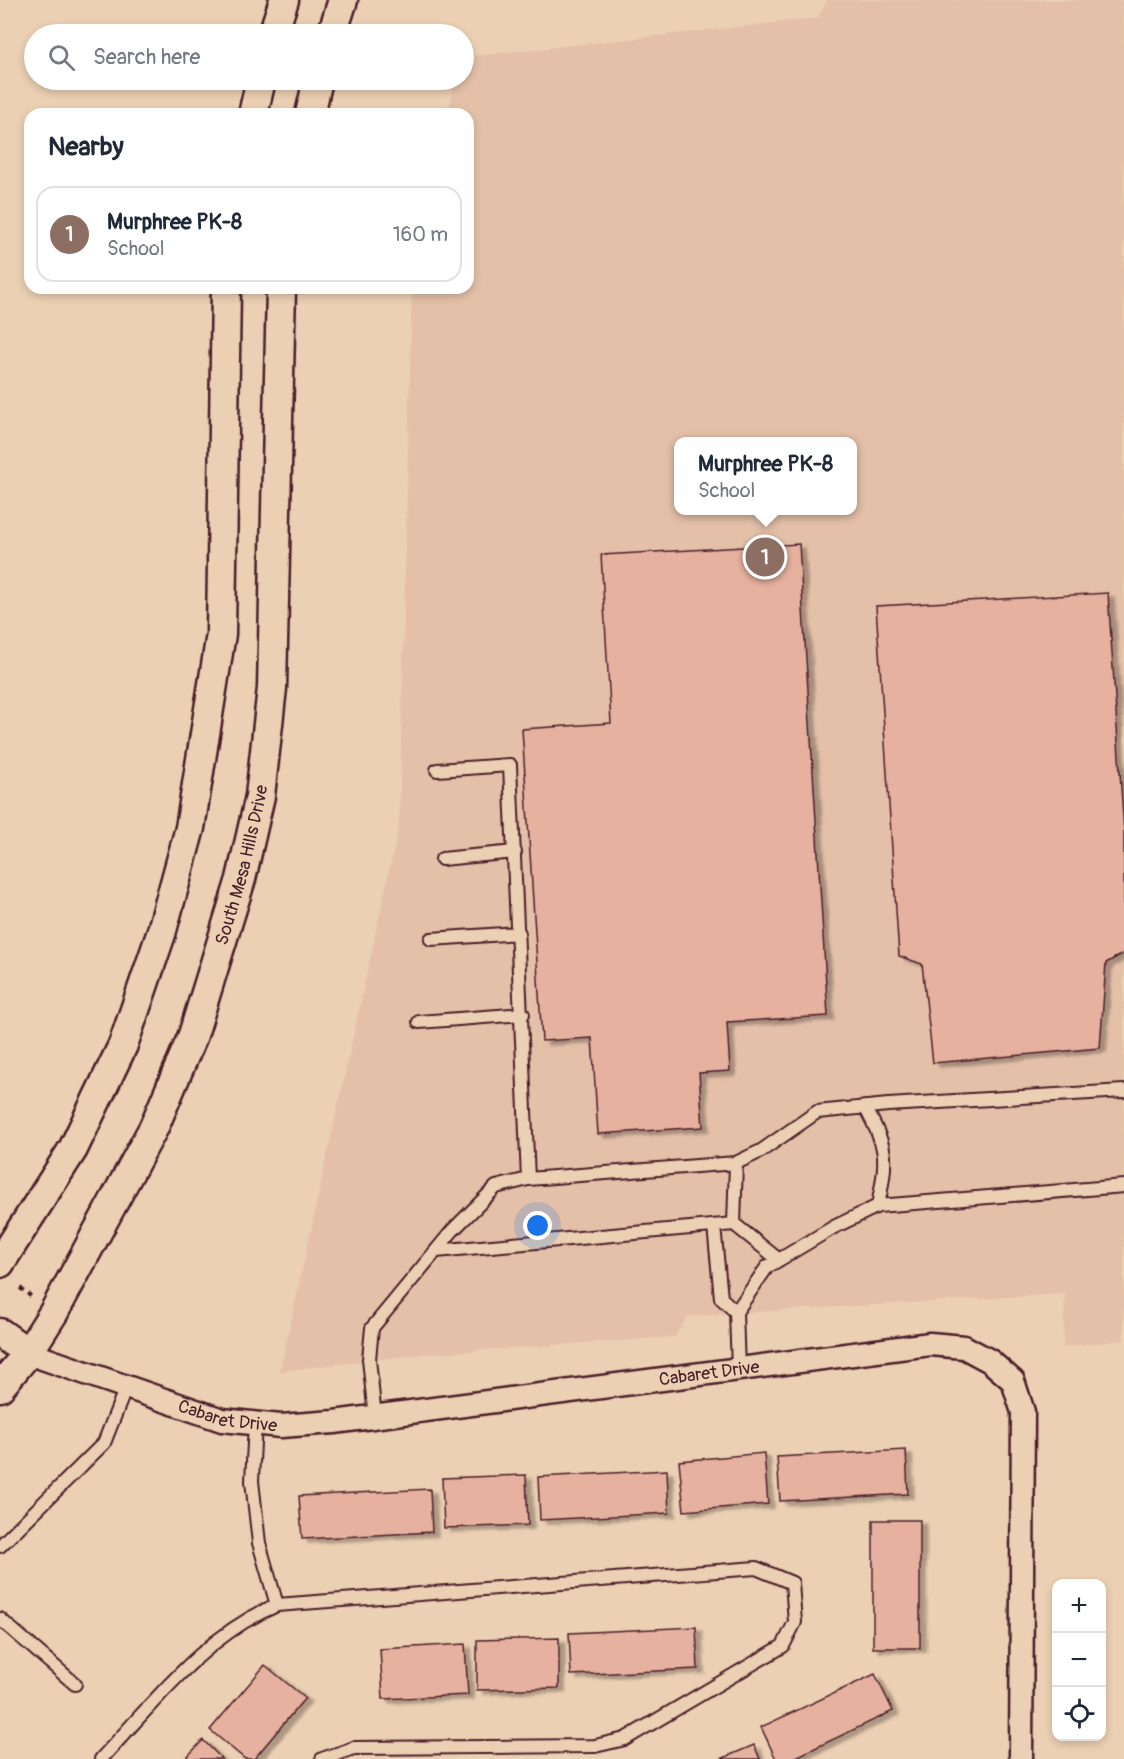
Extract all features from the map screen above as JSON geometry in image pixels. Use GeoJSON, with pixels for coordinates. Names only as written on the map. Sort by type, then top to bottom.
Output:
{"type":"FeatureCollection","features":[{"type":"Feature","properties":{"kind":"street"},"geometry":{"type":"LineString","coordinates":[[276,24],[284,0]]}},
{"type":"Feature","properties":{"kind":"street"},"geometry":{"type":"LineString","coordinates":[[335,24],[343,0]]}},
{"type":"Feature","properties":{"kind":"street"},"geometry":{"type":"LineString","coordinates":[[254,108],[259,90]]}},
{"type":"Feature","properties":{"kind":"street"},"geometry":{"type":"LineString","coordinates":[[311,108],[316,90]]}},
{"type":"Feature","properties":{"kind":"street"},"geometry":{"type":"LineString","coordinates":[[0,1263],[73,1149],[123,1045],[161,934],[190,828],[221,634],[226,294]]}},
{"type":"Feature","properties":{"kind":"street","name":"South Mesa Hills Drive"},"geometry":{"type":"LineString","coordinates":[[0,1387],[28,1353],[54,1312],[154,1127],[193,1035],[241,879],[260,796],[272,688],[281,294]]}},
{"type":"Feature","properties":{"kind":"street"},"geometry":{"type":"LineString","coordinates":[[0,1334],[28,1353]]}},
{"type":"Feature","properties":{"kind":"street","name":"Cabaret Drive"},"geometry":{"type":"LineString","coordinates":[[28,1353],[222,1420],[281,1426],[375,1417],[930,1344],[964,1347],[990,1361],[1013,1381],[1023,1412],[1021,1759]]}},
{"type":"Feature","properties":{"kind":"lane"},"geometry":{"type":"LineString","coordinates":[[437,770],[510,765],[523,1014],[528,1179]]}},
{"type":"Feature","properties":{"kind":"lane"},"geometry":{"type":"LineString","coordinates":[[442,859],[515,852]]}},
{"type":"Feature","properties":{"kind":"lane"},"geometry":{"type":"LineString","coordinates":[[431,939],[519,933]]}},
{"type":"Feature","properties":{"kind":"lane"},"geometry":{"type":"LineString","coordinates":[[419,1022],[523,1014]]}},
{"type":"Feature","properties":{"kind":"lane"},"geometry":{"type":"LineString","coordinates":[[375,1417],[369,1359],[372,1328],[436,1251],[496,1187],[528,1179],[736,1162],[761,1151],[817,1112],[1124,1091]]}},
{"type":"Feature","properties":{"kind":"lane"},"geometry":{"type":"LineString","coordinates":[[865,1107],[882,1138],[886,1164],[878,1206]]}},
{"type":"Feature","properties":{"kind":"lane"},"geometry":{"type":"LineString","coordinates":[[734,1224],[736,1162]]}},
{"type":"Feature","properties":{"kind":"lane"},"geometry":{"type":"LineString","coordinates":[[738,1369],[736,1312],[766,1267],[834,1227],[878,1206],[1124,1186]]}},
{"type":"Feature","properties":{"kind":"lane"},"geometry":{"type":"LineString","coordinates":[[436,1251],[734,1224],[779,1260]]}},
{"type":"Feature","properties":{"kind":"lane"},"geometry":{"type":"LineString","coordinates":[[714,1226],[721,1298],[736,1312]]}},
{"type":"Feature","properties":{"kind":"lane"},"geometry":{"type":"LineString","coordinates":[[0,1546],[104,1443],[126,1387]]}},
{"type":"Feature","properties":{"kind":"lane"},"geometry":{"type":"LineString","coordinates":[[255,1424],[252,1481],[259,1543],[277,1605]]}},
{"type":"Feature","properties":{"kind":"lane"},"geometry":{"type":"LineString","coordinates":[[101,1759],[201,1653],[235,1625],[277,1605],[756,1568],[792,1583],[795,1622],[783,1646],[625,1739],[594,1746],[354,1748],[322,1759]]}},
{"type":"Feature","properties":{"kind":"lane"},"geometry":{"type":"LineString","coordinates":[[0,1619],[75,1684]]}},
{"type":"Feature","properties":{"kind":"path"},"geometry":{"type":"LineString","coordinates":[[20,1288],[32,1297]]}},
{"type":"Feature","properties":{"kind":"shaded area"},"geometry":{"type":"Polygon","coordinates":[[[827,0],[1124,0],[1124,1340],[1063,1347],[1065,1294],[688,1316],[675,1337],[423,1354],[280,1371],[399,826],[412,294],[474,294],[474,108],[449,108],[453,90],[474,90],[474,56],[818,18],[827,0]]]}},
{"type":"Feature","properties":{"kind":"building"},"geometry":{"type":"Polygon","coordinates":[[[799,544],[828,1016],[727,1022],[730,1071],[699,1073],[703,1127],[598,1134],[592,1038],[542,1041],[522,729],[611,723],[601,555],[799,544]]]}},
{"type":"Feature","properties":{"kind":"building"},"geometry":{"type":"Polygon","coordinates":[[[1108,593],[1124,832],[1124,953],[1106,963],[1100,1048],[933,1063],[922,964],[899,956],[876,606],[1108,593]]]}},
{"type":"Feature","properties":{"kind":"building"},"geometry":{"type":"Polygon","coordinates":[[[906,1450],[908,1494],[780,1501],[777,1457],[906,1450]]]}},
{"type":"Feature","properties":{"kind":"building"},"geometry":{"type":"Polygon","coordinates":[[[764,1453],[768,1504],[684,1511],[679,1461],[764,1453]]]}},
{"type":"Feature","properties":{"kind":"building"},"geometry":{"type":"Polygon","coordinates":[[[667,1470],[669,1513],[540,1520],[538,1477],[667,1470]]]}},
{"type":"Feature","properties":{"kind":"building"},"geometry":{"type":"Polygon","coordinates":[[[526,1475],[528,1525],[444,1528],[442,1478],[526,1475]]]}},
{"type":"Feature","properties":{"kind":"building"},"geometry":{"type":"Polygon","coordinates":[[[430,1489],[432,1532],[302,1539],[299,1496],[430,1489]]]}},
{"type":"Feature","properties":{"kind":"building"},"geometry":{"type":"Polygon","coordinates":[[[873,1520],[920,1520],[920,1648],[873,1648],[873,1520]]]}},
{"type":"Feature","properties":{"kind":"building"},"geometry":{"type":"Polygon","coordinates":[[[696,1627],[698,1669],[571,1675],[569,1633],[696,1627]]]}},
{"type":"Feature","properties":{"kind":"building"},"geometry":{"type":"Polygon","coordinates":[[[559,1638],[559,1688],[477,1690],[477,1640],[559,1638]]]}},
{"type":"Feature","properties":{"kind":"building"},"geometry":{"type":"Polygon","coordinates":[[[465,1644],[468,1695],[383,1699],[380,1649],[465,1644]]]}},
{"type":"Feature","properties":{"kind":"building"},"geometry":{"type":"Polygon","coordinates":[[[265,1665],[305,1698],[254,1759],[245,1759],[210,1730],[265,1665]]]}},
{"type":"Feature","properties":{"kind":"building"},"geometry":{"type":"Polygon","coordinates":[[[875,1674],[893,1711],[792,1759],[776,1759],[761,1727],[875,1674]]]}},
{"type":"Feature","properties":{"kind":"building"},"geometry":{"type":"Polygon","coordinates":[[[203,1740],[222,1759],[185,1759],[203,1740]]]}},
{"type":"Feature","properties":{"kind":"building"},"geometry":{"type":"Polygon","coordinates":[[[754,1745],[760,1759],[721,1759],[754,1745]]]}},
{"type":"Feature","properties":{"kind":"place","name":"Murphree PK-8"},"geometry":{"type":"Point","coordinates":[765,557]}}]}
